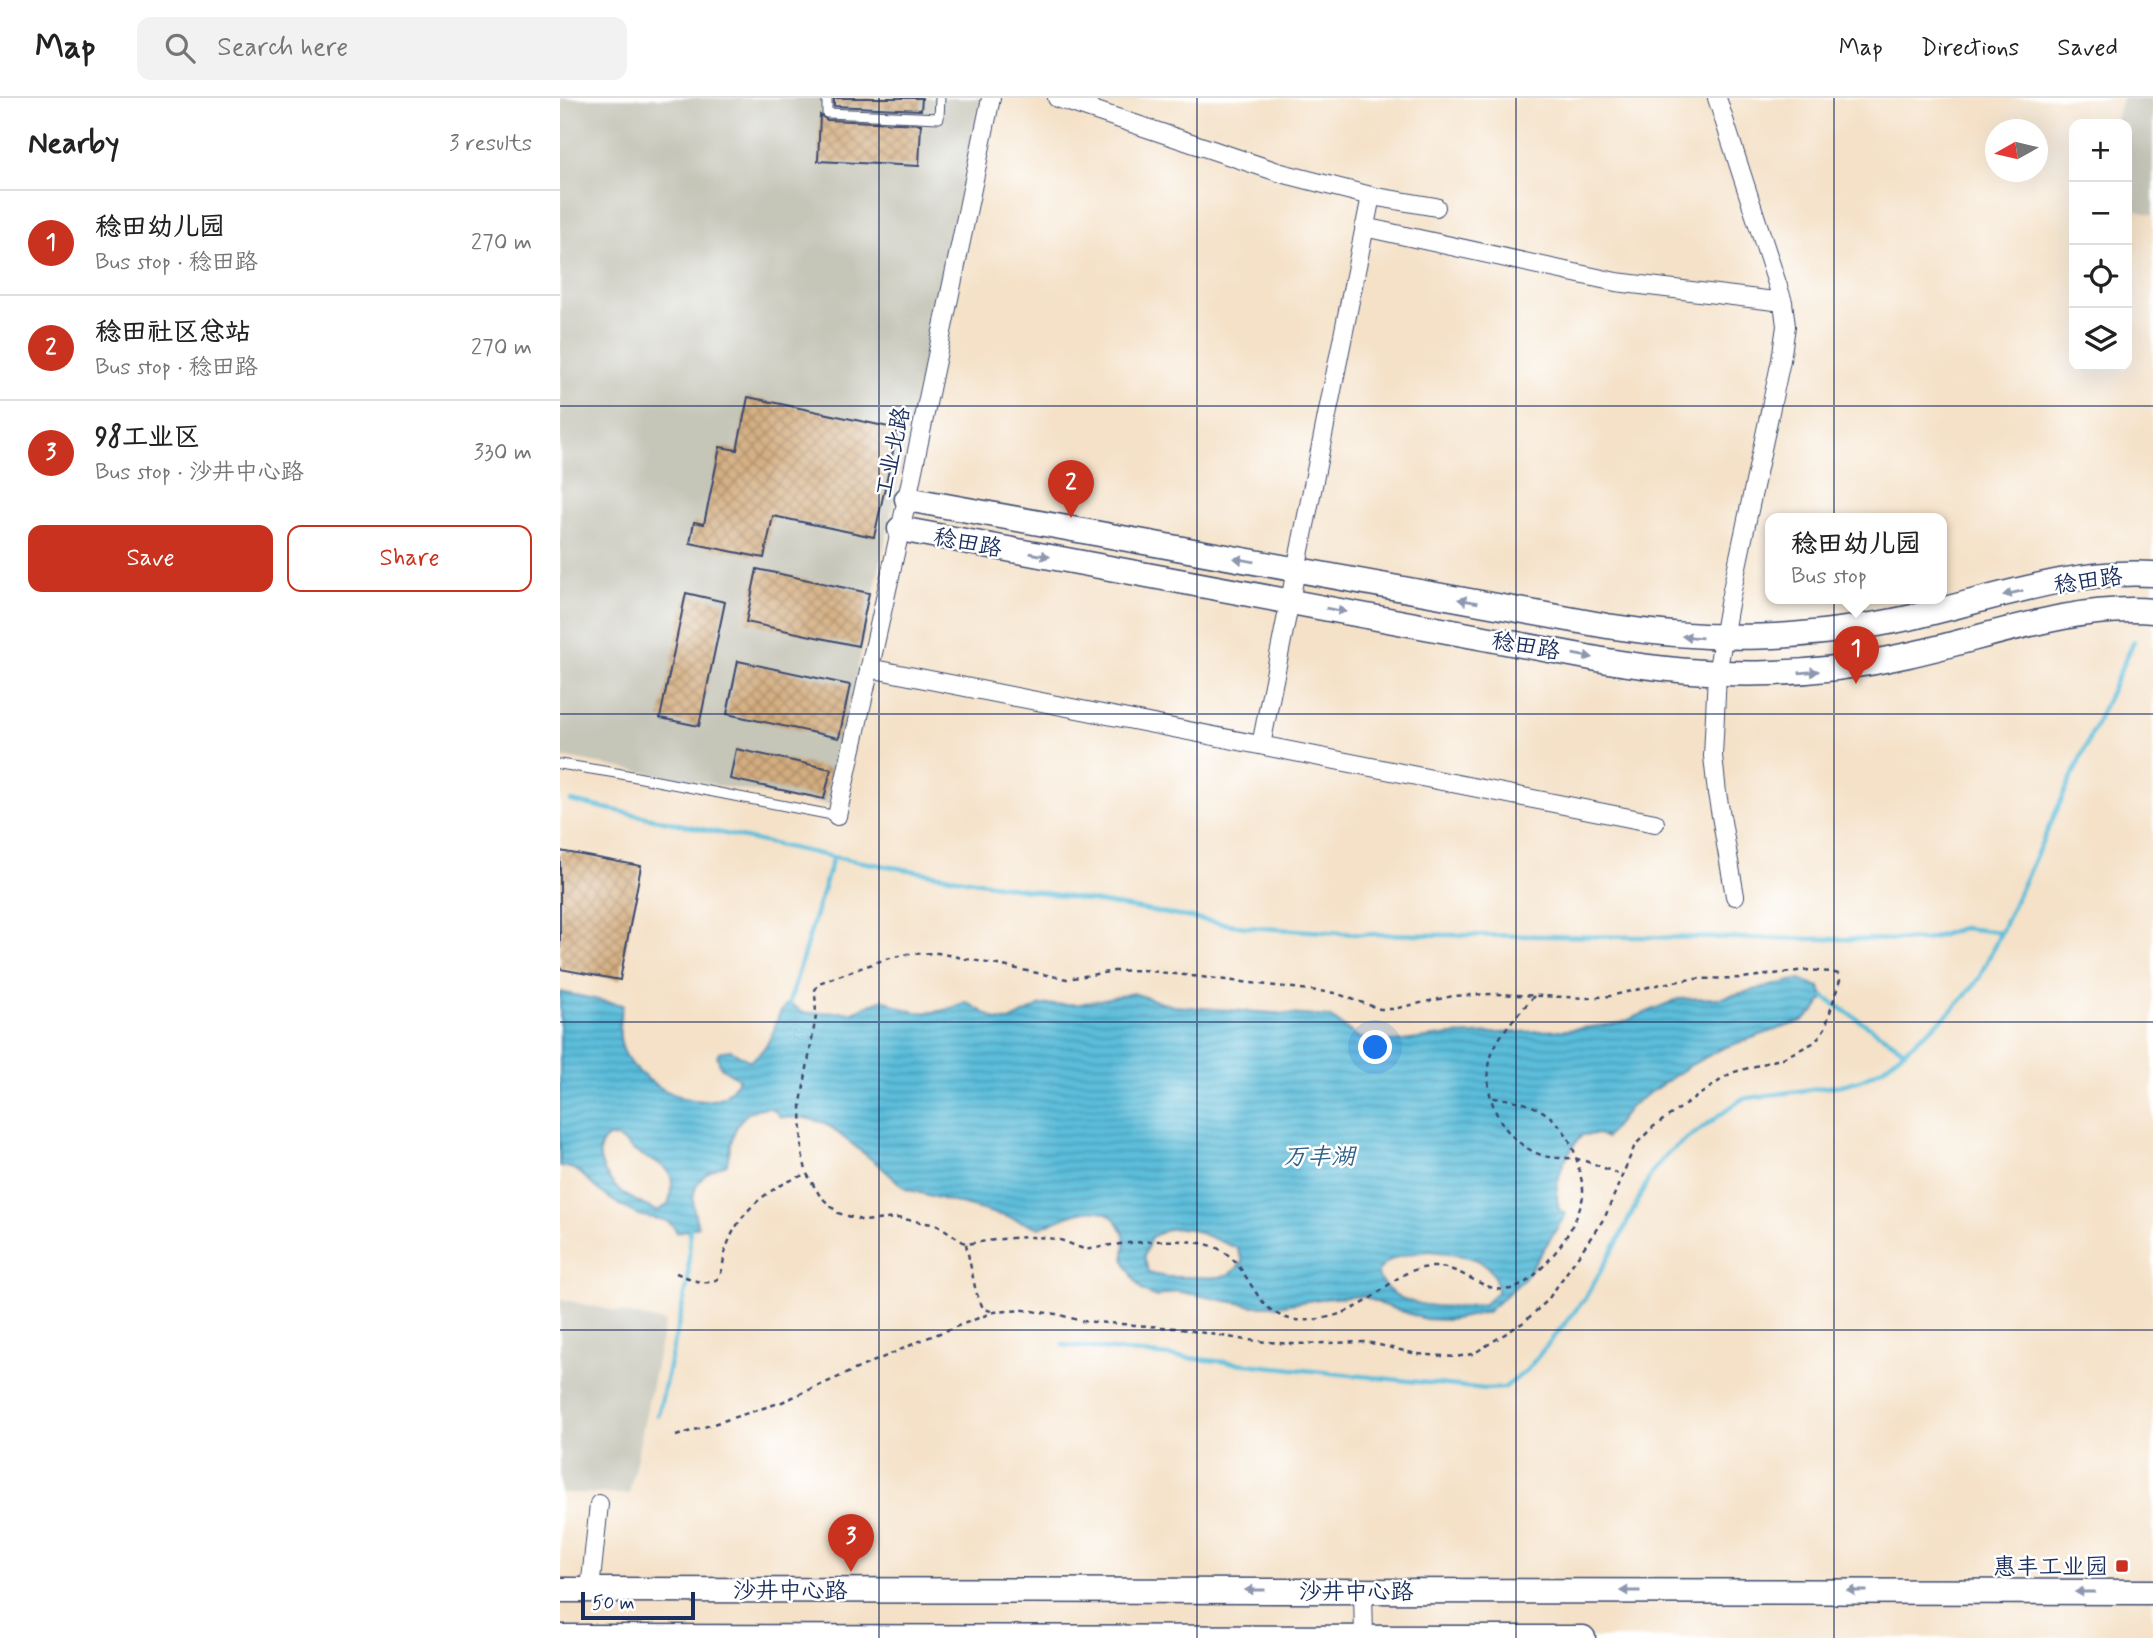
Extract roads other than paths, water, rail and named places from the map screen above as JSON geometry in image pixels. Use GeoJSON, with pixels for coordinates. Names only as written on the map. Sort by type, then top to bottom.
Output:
{"type":"FeatureCollection","features":[{"type":"Feature","properties":{"kind":"street","name":"工业北路"},"geometry":{"type":"LineString","coordinates":[[837,816],[991,98]]}},
{"type":"Feature","properties":{"kind":"street"},"geometry":{"type":"LineString","coordinates":[[1057,98],[1281,173],[1371,196],[1437,207]]}},
{"type":"Feature","properties":{"kind":"street"},"geometry":{"type":"LineString","coordinates":[[1717,98],[1783,302],[1786,326],[1717,674],[1713,756],[1735,896]]}},
{"type":"Feature","properties":{"kind":"street"},"geometry":{"type":"LineString","coordinates":[[1261,746],[1371,196]]}},
{"type":"Feature","properties":{"kind":"street"},"geometry":{"type":"LineString","coordinates":[[1364,227],[1616,282],[1783,302]]}},
{"type":"Feature","properties":{"kind":"street","name":"稔田路"},"geometry":{"type":"LineString","coordinates":[[907,499],[1620,628],[1722,639],[1833,632],[1914,617],[2061,582],[2113,575],[2153,574]]}},
{"type":"Feature","properties":{"kind":"street","name":"稔田路"},"geometry":{"type":"LineString","coordinates":[[900,529],[1608,661],[1717,674],[1782,674],[1839,669],[2070,616],[2121,610],[2153,611]]}},
{"type":"Feature","properties":{"kind":"street"},"geometry":{"type":"LineString","coordinates":[[869,668],[1655,823]]}},
{"type":"Feature","properties":{"kind":"street"},"geometry":{"type":"LineString","coordinates":[[590,1590],[599,1504]]}},
{"type":"Feature","properties":{"kind":"street","name":"沙井中心路"},"geometry":{"type":"LineString","coordinates":[[560,1590],[2153,1592]]}},
{"type":"Feature","properties":{"kind":"street"},"geometry":{"type":"LineString","coordinates":[[1363,1591],[1364,1638]]}},
{"type":"Feature","properties":{"kind":"street","name":"沙井中心路"},"geometry":{"type":"LineString","coordinates":[[560,1637],[1583,1638]]}},
{"type":"Feature","properties":{"kind":"lane"},"geometry":{"type":"LineString","coordinates":[[827,98],[827,113],[939,118],[940,98]]}},
{"type":"Feature","properties":{"kind":"lane"},"geometry":{"type":"LineString","coordinates":[[560,764],[837,816]]}},
{"type":"Feature","properties":{"kind":"water","name":"万丰湖"},"geometry":{"type":"Polygon","coordinates":[[[1800,979],[1819,987],[1824,997],[1815,1011],[1802,1021],[1723,1048],[1689,1066],[1632,1105],[1606,1138],[1598,1134],[1582,1135],[1565,1160],[1558,1179],[1559,1210],[1566,1214],[1525,1278],[1487,1312],[1448,1320],[1425,1319],[1364,1296],[1277,1306],[1253,1306],[1176,1291],[1157,1297],[1142,1290],[1130,1272],[1124,1259],[1124,1235],[1117,1222],[1108,1214],[1086,1211],[1040,1228],[906,1189],[825,1123],[804,1118],[780,1117],[768,1108],[745,1115],[732,1138],[727,1164],[707,1174],[696,1187],[693,1204],[698,1226],[677,1233],[674,1227],[664,1220],[634,1213],[595,1188],[579,1172],[560,1166],[560,992],[623,1005],[620,1035],[624,1052],[631,1063],[640,1073],[665,1090],[694,1100],[708,1101],[726,1095],[739,1079],[721,1067],[717,1056],[719,1052],[731,1050],[750,1061],[766,1046],[779,1015],[789,1003],[804,1013],[853,1012],[883,999],[904,1009],[924,1012],[944,1010],[966,1002],[997,1020],[1010,1021],[1041,1005],[1080,1004],[1133,993],[1173,1006],[1330,1017],[1359,1038],[1395,1042],[1450,1035],[1566,1030],[1621,1023],[1678,999],[1720,998],[1800,979]],[[609,1137],[600,1148],[600,1155],[604,1171],[613,1184],[621,1192],[657,1211],[668,1205],[672,1183],[667,1170],[620,1140],[609,1137]],[[1169,1229],[1151,1237],[1144,1257],[1149,1273],[1168,1277],[1218,1277],[1231,1273],[1243,1261],[1237,1248],[1190,1229],[1169,1229]],[[1429,1251],[1387,1262],[1377,1273],[1395,1295],[1408,1301],[1455,1307],[1484,1304],[1497,1292],[1490,1270],[1474,1259],[1429,1251]]]}},
{"type":"Feature","properties":{"kind":"waterway"},"geometry":{"type":"LineString","coordinates":[[1063,1345],[1485,1389],[1504,1388],[1526,1371],[1584,1300],[1619,1239],[1652,1172],[1669,1152],[1742,1099],[1842,1085],[1863,1079],[1883,1068],[1946,1016],[1965,996],[1979,978],[2001,932],[2134,641]]}},
{"type":"Feature","properties":{"kind":"waterway"},"geometry":{"type":"LineString","coordinates":[[571,801],[833,857],[1245,927],[1358,934],[1926,940],[1962,928],[2001,932]]}},
{"type":"Feature","properties":{"kind":"waterway"},"geometry":{"type":"LineString","coordinates":[[789,1003],[833,857]]}},
{"type":"Feature","properties":{"kind":"waterway"},"geometry":{"type":"LineString","coordinates":[[1824,997],[1906,1051]]}},
{"type":"Feature","properties":{"kind":"waterway"},"geometry":{"type":"LineString","coordinates":[[658,1416],[688,1281],[690,1229]]}},
{"type":"Feature","properties":{"kind":"place","name":"稔田社区总站"},"geometry":{"type":"Point","coordinates":[1071,518]}},
{"type":"Feature","properties":{"kind":"place","name":"稔田幼儿园"},"geometry":{"type":"Point","coordinates":[1856,684]}},
{"type":"Feature","properties":{"kind":"place","name":"惠丰工业园"},"geometry":{"type":"Point","coordinates":[2122,1566]}},
{"type":"Feature","properties":{"kind":"place","name":"98工业区"},"geometry":{"type":"Point","coordinates":[851,1572]}}]}
